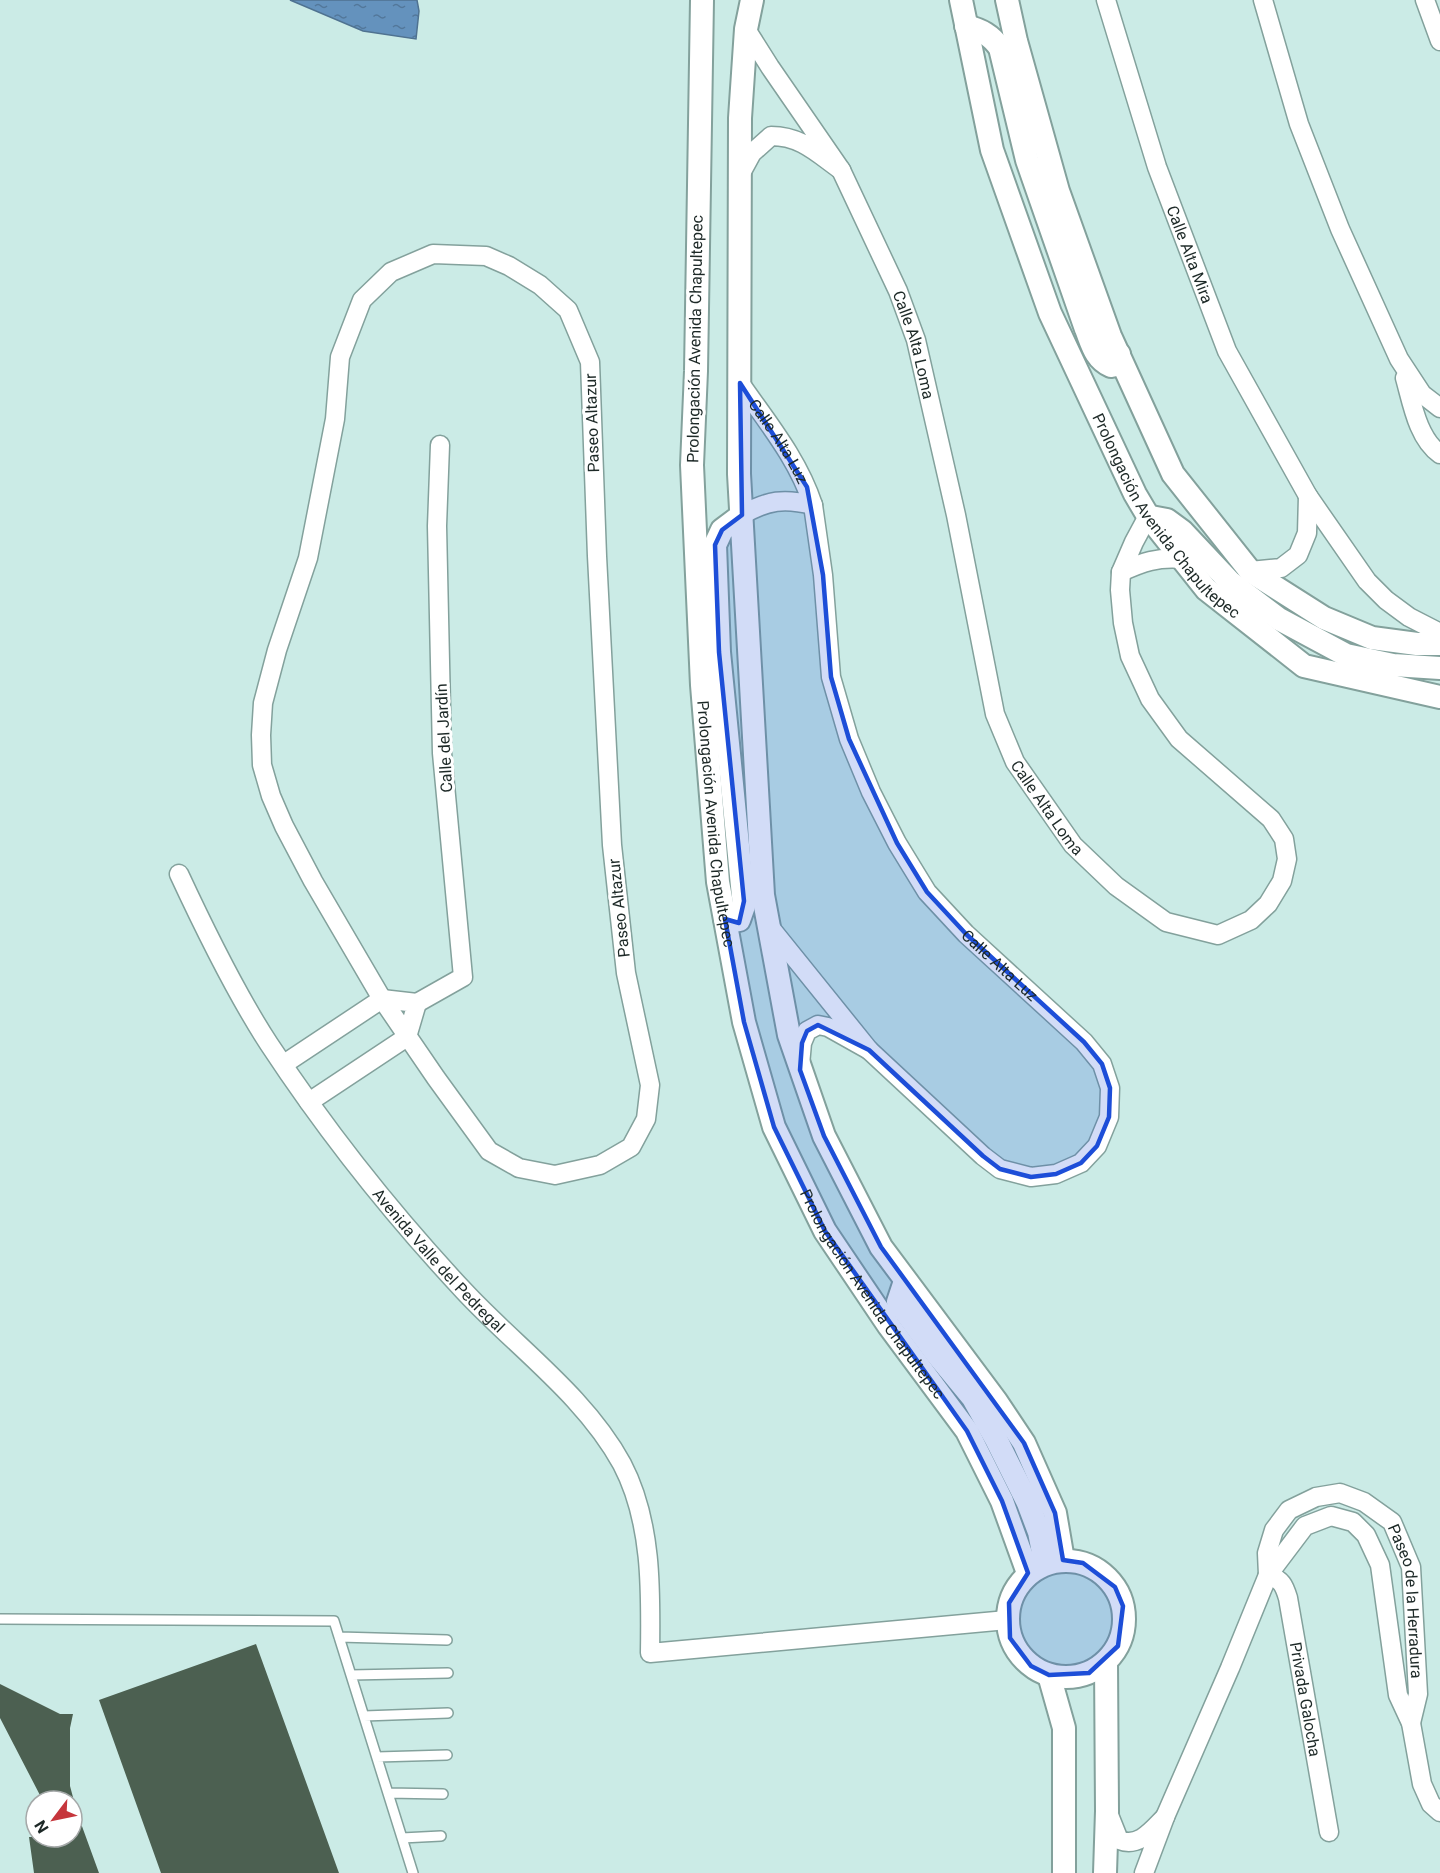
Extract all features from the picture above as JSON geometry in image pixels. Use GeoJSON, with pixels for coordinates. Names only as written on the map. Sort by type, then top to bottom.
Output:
{"type":"FeatureCollection","features":[{"type":"Feature","properties":{"kind":"street","name":"Prolongación Avenida Chapultepec"},"geometry":{"type":"LineString","coordinates":[[702,0],[696,370],[692,465],[702,685],[718,882],[744,1022],[774,1127],[825,1231],[889,1326],[966,1431],[1002,1501],[1045,1566]]}},
{"type":"Feature","properties":{"kind":"street","name":"Prolongación Avenida Chapultepec"},"geometry":{"type":"LineString","coordinates":[[752,0],[746,28],[740,118],[739,474],[763,896],[789,1035],[824,1136],[881,1247],[996,1401],[1024,1443],[1055,1513],[1045,1566]]}},
{"type":"Feature","properties":{"kind":"street","name":"Prolongación Avenida Chapultepec"},"geometry":{"type":"LineString","coordinates":[[961,0],[992,150],[1050,313],[1135,494],[1148,516],[1206,590],[1304,666],[1439,698]]}},
{"type":"Feature","properties":{"kind":"street","name":"Prolongación Avenida Chapultepec"},"geometry":{"type":"LineString","coordinates":[[1007,0],[1016,41],[1058,191],[1119,354],[1173,474],[1250,572],[1324,618],[1371,638],[1417,644],[1440,644]]}},
{"type":"Feature","properties":{"kind":"street","name":"Calle Alta Mira"},"geometry":{"type":"LineString","coordinates":[[1106,0],[1157,167],[1227,351],[1308,496],[1367,581],[1386,600],[1409,617],[1440,633]]}},
{"type":"Feature","properties":{"kind":"street"},"geometry":{"type":"LineString","coordinates":[[1263,0],[1299,124],[1340,229],[1399,359],[1419,424],[1434,450],[1440,454]]}},
{"type":"Feature","properties":{"kind":"street"},"geometry":{"type":"LineString","coordinates":[[1425,0],[1440,41]]}},
{"type":"Feature","properties":{"kind":"street"},"geometry":{"type":"LineString","coordinates":[[966,26],[986,33],[1000,48],[1027,160],[1086,329],[1097,357],[1101,361],[1110,366],[1116,365],[1119,354]]}},
{"type":"Feature","properties":{"kind":"street","name":"Calle Alta Loma"},"geometry":{"type":"LineString","coordinates":[[746,28],[841,170],[898,291],[916,340],[956,515],[995,714],[1015,762],[1073,845],[1116,886],[1166,922],[1218,935],[1251,920],[1268,904],[1282,881],[1287,859],[1284,839],[1271,819],[1179,739],[1150,699],[1130,656],[1122,612],[1121,572],[1148,516]]}},
{"type":"Feature","properties":{"kind":"street"},"geometry":{"type":"LineString","coordinates":[[739,176],[752,153],[771,136],[786,136],[798,141],[841,170]]}},
{"type":"Feature","properties":{"kind":"street","name":"Paseo Altazur"},"geometry":{"type":"LineString","coordinates":[[433,254],[486,256],[509,266],[540,285],[568,310],[591,362],[597,556],[612,844],[626,973],[650,1085],[646,1119],[631,1147],[600,1165],[555,1175],[519,1168],[489,1151],[382,999],[313,881],[271,796],[262,765],[263,703],[277,650],[308,558],[334,419],[340,357],[362,300],[391,272],[433,254]]}},
{"type":"Feature","properties":{"kind":"street"},"geometry":{"type":"LineString","coordinates":[[1399,359],[1422,394],[1440,408]]}},
{"type":"Feature","properties":{"kind":"street","name":"Calle Alta Luz"},"geometry":{"type":"LineString","coordinates":[[740,383],[783,443],[799,470],[813,505],[823,575],[831,677],[849,739],[871,792],[897,843],[927,892],[966,934],[1084,1042],[1102,1064],[1110,1088],[1109,1117],[1097,1146],[1081,1163],[1056,1174],[1031,1177],[1000,1169],[982,1156],[869,1050],[769,926]]}},
{"type":"Feature","properties":{"kind":"street","name":"Calle del Jardín"},"geometry":{"type":"LineString","coordinates":[[417,1004],[463,977],[442,753],[437,526],[440,445]]}},
{"type":"Feature","properties":{"kind":"street"},"geometry":{"type":"LineString","coordinates":[[1250,572],[1281,568],[1298,555],[1307,533],[1308,496]]}},
{"type":"Feature","properties":{"kind":"street","name":"Calle Alta Luz"},"geometry":{"type":"LineString","coordinates":[[742,515],[756,506],[773,501],[792,500],[813,505]]}},
{"type":"Feature","properties":{"kind":"street"},"geometry":{"type":"LineString","coordinates":[[725,919],[739,920],[744,906],[719,652],[715,545],[722,530],[742,515]]}},
{"type":"Feature","properties":{"kind":"street"},"geometry":{"type":"LineString","coordinates":[[1148,516],[1167,520],[1182,531],[1230,582],[1279,619],[1346,655],[1393,665],[1440,668]]}},
{"type":"Feature","properties":{"kind":"street"},"geometry":{"type":"LineString","coordinates":[[1121,572],[1141,563],[1164,557],[1182,559]]}},
{"type":"Feature","properties":{"kind":"street","name":"Avenida Valle del Pedregal"},"geometry":{"type":"LineString","coordinates":[[179,874],[209,939],[269,1043],[347,1155],[394,1213],[465,1292],[589,1416],[621,1464],[637,1498],[645,1538],[651,1594],[650,1653],[1007,1620]]}},
{"type":"Feature","properties":{"kind":"street"},"geometry":{"type":"LineString","coordinates":[[284,1064],[382,999],[417,1004],[407,1036],[309,1102]]}},
{"type":"Feature","properties":{"kind":"street","name":"Calle Alta Luz"},"geometry":{"type":"LineString","coordinates":[[800,1070],[802,1043],[807,1031],[818,1025],[828,1027],[869,1050]]}},
{"type":"Feature","properties":{"kind":"street","name":"Paseo de la Herradura"},"geometry":{"type":"LineString","coordinates":[[1268,1575],[1266,1553],[1274,1530],[1289,1510],[1316,1497],[1340,1493],[1364,1503],[1392,1522],[1411,1567],[1418,1694],[1412,1723]]}},
{"type":"Feature","properties":{"kind":"street","name":"Paseo de la Herradura"},"geometry":{"type":"LineString","coordinates":[[1144,1873],[1165,1817],[1268,1575],[1305,1526],[1331,1516],[1353,1522],[1366,1535],[1380,1565],[1398,1695],[1412,1723],[1422,1784],[1431,1804],[1440,1812]]}},
{"type":"Feature","properties":{"kind":"street"},"geometry":{"type":"LineString","coordinates":[[1083,1563],[1101,1572],[1115,1587],[1123,1606],[1124,1627],[1118,1646],[1106,1662],[1089,1673],[1069,1678],[1049,1675],[1031,1666],[1018,1654],[1010,1638],[1007,1620],[1009,1603],[1016,1587],[1045,1566],[1083,1563]]}},
{"type":"Feature","properties":{"kind":"street","name":"Privada Galocha"},"geometry":{"type":"LineString","coordinates":[[1268,1575],[1278,1578],[1283,1583],[1288,1598],[1329,1832]]}},
{"type":"Feature","properties":{"kind":"street"},"geometry":{"type":"LineString","coordinates":[[1105,1873],[1106,1662]]}},
{"type":"Feature","properties":{"kind":"street"},"geometry":{"type":"LineString","coordinates":[[1049,1675],[1064,1728],[1065,1873]]}},
{"type":"Feature","properties":{"kind":"street","name":"Paseo de la Herradura"},"geometry":{"type":"LineString","coordinates":[[1107,1811],[1119,1840],[1126,1842],[1137,1842],[1165,1817]]}},
{"type":"Feature","properties":{"kind":"lane"},"geometry":{"type":"LineString","coordinates":[[0,1619],[334,1621],[413,1873]]}},
{"type":"Feature","properties":{"kind":"lane"},"geometry":{"type":"LineString","coordinates":[[339,1637],[447,1640]]}},
{"type":"Feature","properties":{"kind":"lane"},"geometry":{"type":"LineString","coordinates":[[351,1675],[448,1673]]}},
{"type":"Feature","properties":{"kind":"lane"},"geometry":{"type":"LineString","coordinates":[[364,1716],[448,1713]]}},
{"type":"Feature","properties":{"kind":"lane"},"geometry":{"type":"LineString","coordinates":[[376,1757],[447,1755]]}},
{"type":"Feature","properties":{"kind":"lane"},"geometry":{"type":"LineString","coordinates":[[388,1793],[443,1794]]}},
{"type":"Feature","properties":{"kind":"lane"},"geometry":{"type":"LineString","coordinates":[[402,1838],[441,1836]]}},
{"type":"Feature","properties":{"kind":"highlighted area"},"geometry":{"type":"Polygon","coordinates":[[[740,383],[807,487],[823,575],[831,677],[849,739],[897,843],[927,892],[966,934],[1084,1042],[1102,1064],[1110,1088],[1109,1117],[1097,1146],[1081,1163],[1056,1174],[1031,1177],[1000,1169],[983,1156],[869,1050],[818,1025],[807,1031],[802,1043],[800,1070],[824,1136],[881,1247],[1024,1443],[1055,1513],[1063,1560],[1083,1563],[1115,1587],[1123,1606],[1118,1646],[1089,1673],[1049,1675],[1031,1666],[1010,1638],[1009,1603],[1028,1573],[1002,1501],[967,1431],[825,1231],[774,1127],[744,1022],[725,919],[739,923],[744,901],[719,652],[715,545],[722,530],[742,515],[740,383]]]}},
{"type":"Feature","properties":{"kind":"water"},"geometry":{"type":"Polygon","coordinates":[[[290,0],[417,0],[419,11],[416,39],[363,31],[290,0]]]}},
{"type":"Feature","properties":{"kind":"building"},"geometry":{"type":"Polygon","coordinates":[[[256,1644],[339,1873],[161,1873],[99,1700],[256,1644]]]}},
{"type":"Feature","properties":{"kind":"building"},"geometry":{"type":"Polygon","coordinates":[[[0,1684],[60,1714],[73,1714],[70,1728],[71,1789],[37,1789],[0,1718],[0,1684]]]}},
{"type":"Feature","properties":{"kind":"building"},"geometry":{"type":"Polygon","coordinates":[[[84,1832],[99,1873],[34,1873],[31,1849],[84,1849],[84,1832]]]}}]}
